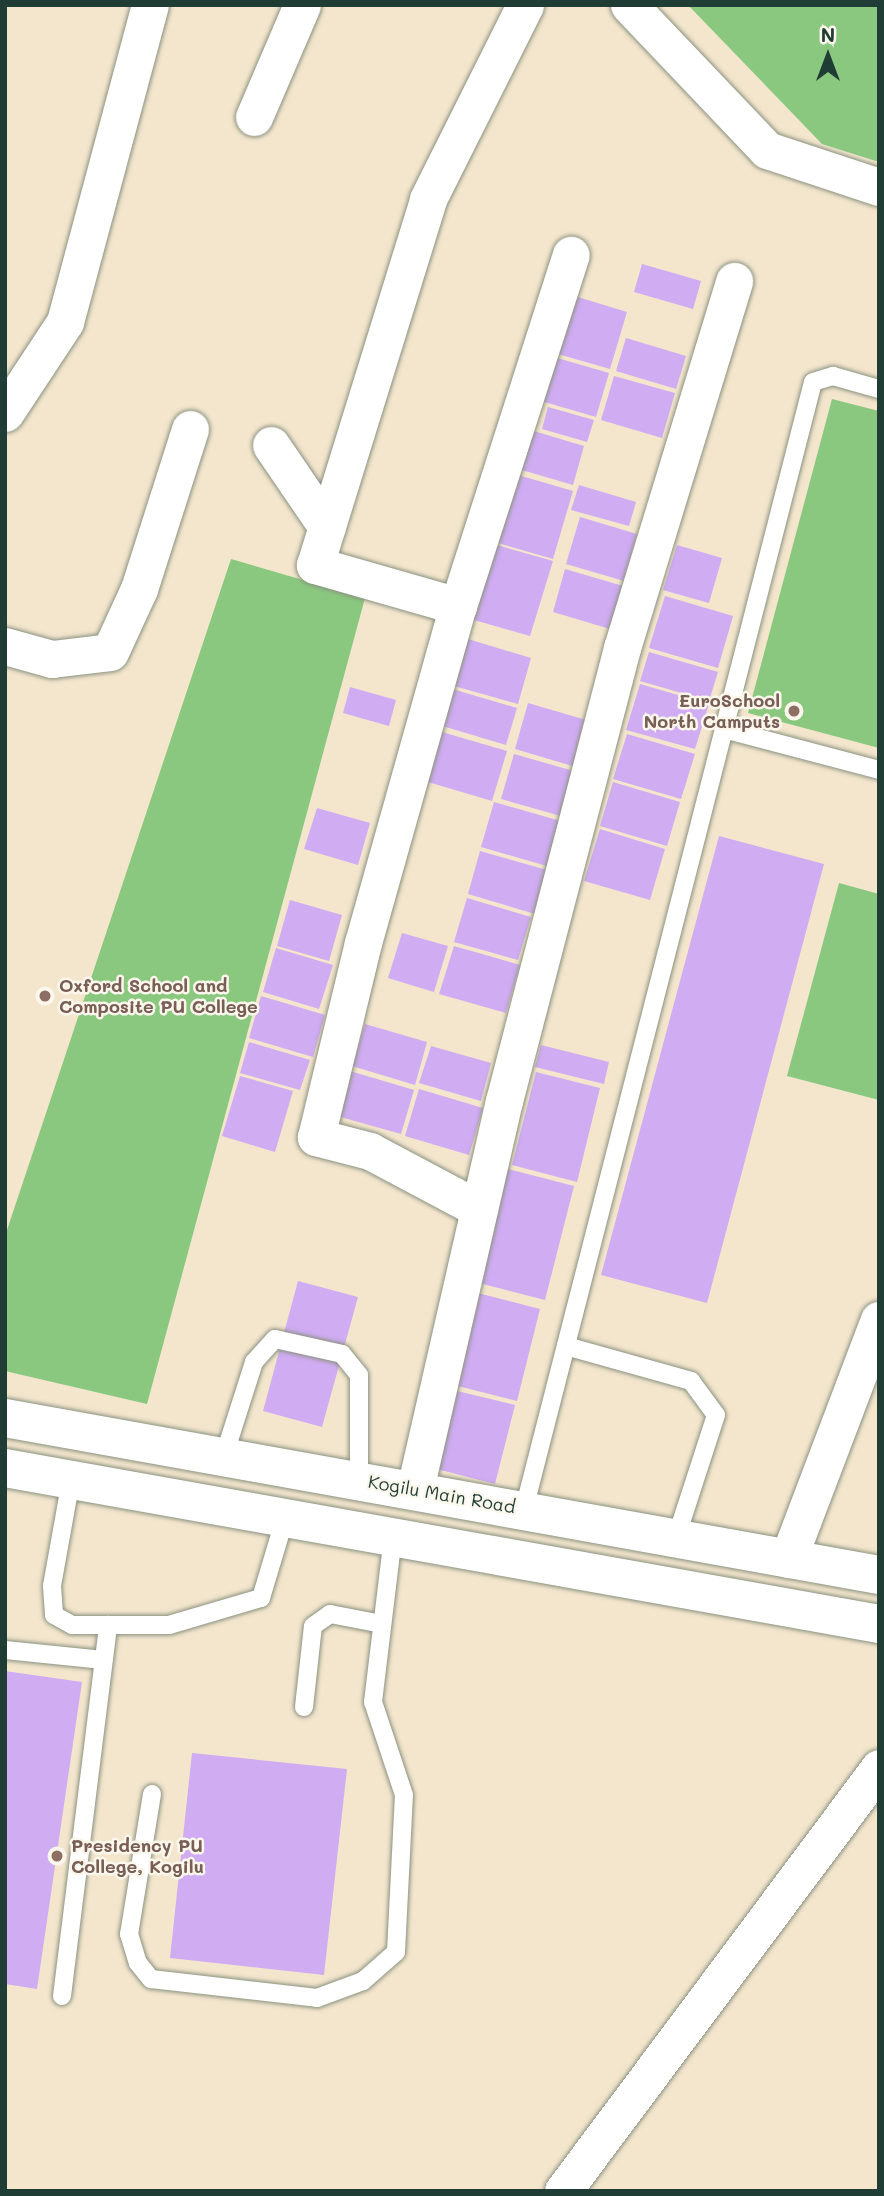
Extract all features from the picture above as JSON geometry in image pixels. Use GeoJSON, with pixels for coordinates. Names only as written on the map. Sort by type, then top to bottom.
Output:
{"type":"FeatureCollection","features":[{"type":"Feature","properties":{"kind":"main road","name":"Kogilu Main Road"},"geometry":{"type":"LineString","coordinates":[[5,1418],[415,1489],[879,1575]]}},
{"type":"Feature","properties":{"kind":"main road"},"geometry":{"type":"LineString","coordinates":[[5,1468],[879,1624]]}},
{"type":"Feature","properties":{"kind":"street"},"geometry":{"type":"LineString","coordinates":[[5,413],[65,322],[150,5]]}},
{"type":"Feature","properties":{"kind":"street"},"geometry":{"type":"LineString","coordinates":[[254,117],[302,5]]}},
{"type":"Feature","properties":{"kind":"street"},"geometry":{"type":"LineString","coordinates":[[458,606],[315,565],[428,199],[526,5]]}},
{"type":"Feature","properties":{"kind":"street"},"geometry":{"type":"LineString","coordinates":[[629,5],[766,150],[879,187]]}},
{"type":"Feature","properties":{"kind":"street"},"geometry":{"type":"LineString","coordinates":[[480,1209],[370,1151],[316,1137],[363,943],[458,606],[571,254]]}},
{"type":"Feature","properties":{"kind":"street"},"geometry":{"type":"LineString","coordinates":[[415,1489],[480,1209],[622,648],[734,281]]}},
{"type":"Feature","properties":{"kind":"street"},"geometry":{"type":"LineString","coordinates":[[5,646],[52,659],[110,652],[139,589],[190,429]]}},
{"type":"Feature","properties":{"kind":"street"},"geometry":{"type":"LineString","coordinates":[[271,445],[327,527]]}},
{"type":"Feature","properties":{"kind":"street"},"geometry":{"type":"LineString","coordinates":[[788,1559],[879,1320]]}},
{"type":"Feature","properties":{"kind":"street"},"geometry":{"type":"LineString","coordinates":[[563,2191],[879,1768]]}},
{"type":"Feature","properties":{"kind":"lane"},"geometry":{"type":"LineString","coordinates":[[524,1509],[813,382],[833,376],[879,389]]}},
{"type":"Feature","properties":{"kind":"lane"},"geometry":{"type":"LineString","coordinates":[[724,729],[879,770]]}},
{"type":"Feature","properties":{"kind":"lane"},"geometry":{"type":"LineString","coordinates":[[224,1456],[254,1362],[275,1339],[342,1354],[359,1375],[359,1479]]}},
{"type":"Feature","properties":{"kind":"lane"},"geometry":{"type":"LineString","coordinates":[[566,1346],[691,1381],[716,1415],[676,1538]]}},
{"type":"Feature","properties":{"kind":"lane"},"geometry":{"type":"LineString","coordinates":[[71,1480],[52,1586],[54,1615],[72,1625],[170,1625],[261,1598],[285,1518]]}},
{"type":"Feature","properties":{"kind":"lane"},"geometry":{"type":"LineString","coordinates":[[152,1794],[129,1934],[151,1979],[317,1998],[363,1981],[396,1952],[404,1795],[373,1702],[393,1537]]}},
{"type":"Feature","properties":{"kind":"lane"},"geometry":{"type":"LineString","coordinates":[[304,1707],[313,1626],[330,1614],[382,1624]]}},
{"type":"Feature","properties":{"kind":"lane"},"geometry":{"type":"LineString","coordinates":[[62,1996],[108,1625]]}},
{"type":"Feature","properties":{"kind":"lane"},"geometry":{"type":"LineString","coordinates":[[5,1650],[103,1660]]}},
{"type":"Feature","properties":{"kind":"green space"},"geometry":{"type":"Polygon","coordinates":[[[688,5],[879,5],[879,162],[822,144],[688,5]]]}},
{"type":"Feature","properties":{"kind":"green space"},"geometry":{"type":"Polygon","coordinates":[[[832,399],[879,411],[879,748],[748,713],[832,399]]]}},
{"type":"Feature","properties":{"kind":"green space"},"geometry":{"type":"Polygon","coordinates":[[[231,559],[365,598],[147,1404],[5,1371],[5,1236],[231,559]]]}},
{"type":"Feature","properties":{"kind":"green space"},"geometry":{"type":"Polygon","coordinates":[[[839,883],[879,894],[879,1100],[787,1076],[839,883]]]}},
{"type":"Feature","properties":{"kind":"building"},"geometry":{"type":"Polygon","coordinates":[[[642,264],[701,281],[693,309],[634,292],[642,264]]]}},
{"type":"Feature","properties":{"kind":"building"},"geometry":{"type":"Polygon","coordinates":[[[568,294],[627,312],[610,369],[551,352],[568,294]]]}},
{"type":"Feature","properties":{"kind":"building"},"geometry":{"type":"Polygon","coordinates":[[[626,338],[686,356],[676,389],[616,371],[626,338]]]}},
{"type":"Feature","properties":{"kind":"building"},"geometry":{"type":"Polygon","coordinates":[[[547,355],[609,373],[596,417],[534,399],[547,355]]]}},
{"type":"Feature","properties":{"kind":"building"},"geometry":{"type":"Polygon","coordinates":[[[614,376],[675,393],[662,438],[601,420],[614,376]]]}},
{"type":"Feature","properties":{"kind":"building"},"geometry":{"type":"Polygon","coordinates":[[[548,407],[594,420],[587,442],[542,429],[548,407]]]}},
{"type":"Feature","properties":{"kind":"building"},"geometry":{"type":"Polygon","coordinates":[[[527,429],[584,446],[573,485],[515,468],[527,429]]]}},
{"type":"Feature","properties":{"kind":"building"},"geometry":{"type":"Polygon","coordinates":[[[511,473],[573,491],[553,559],[491,541],[511,473]]]}},
{"type":"Feature","properties":{"kind":"building"},"geometry":{"type":"Polygon","coordinates":[[[579,485],[636,502],[629,526],[571,510],[579,485]]]}},
{"type":"Feature","properties":{"kind":"building"},"geometry":{"type":"Polygon","coordinates":[[[580,517],[637,534],[624,581],[566,564],[580,517]]]}},
{"type":"Feature","properties":{"kind":"building"},"geometry":{"type":"Polygon","coordinates":[[[490,543],[553,561],[530,636],[467,618],[490,543]]]}},
{"type":"Feature","properties":{"kind":"building"},"geometry":{"type":"Polygon","coordinates":[[[677,545],[722,558],[709,603],[663,590],[677,545]]]}},
{"type":"Feature","properties":{"kind":"building"},"geometry":{"type":"Polygon","coordinates":[[[565,569],[623,586],[610,629],[553,612],[565,569]]]}},
{"type":"Feature","properties":{"kind":"building"},"geometry":{"type":"Polygon","coordinates":[[[665,596],[733,616],[718,668],[649,648],[665,596]]]}},
{"type":"Feature","properties":{"kind":"building"},"geometry":{"type":"Polygon","coordinates":[[[468,639],[531,658],[518,704],[454,686],[468,639]]]}},
{"type":"Feature","properties":{"kind":"building"},"geometry":{"type":"Polygon","coordinates":[[[649,652],[718,672],[709,701],[640,681],[649,652]]]}},
{"type":"Feature","properties":{"kind":"building"},"geometry":{"type":"Polygon","coordinates":[[[640,684],[709,704],[695,749],[626,730],[640,684]]]}},
{"type":"Feature","properties":{"kind":"building"},"geometry":{"type":"Polygon","coordinates":[[[350,687],[396,700],[389,726],[343,713],[350,687]]]}},
{"type":"Feature","properties":{"kind":"building"},"geometry":{"type":"Polygon","coordinates":[[[449,688],[517,708],[506,745],[439,725],[449,688]]]}},
{"type":"Feature","properties":{"kind":"building"},"geometry":{"type":"Polygon","coordinates":[[[528,703],[593,722],[579,768],[515,749],[528,703]]]}},
{"type":"Feature","properties":{"kind":"building"},"geometry":{"type":"Polygon","coordinates":[[[442,732],[507,751],[492,801],[428,782],[442,732]]]}},
{"type":"Feature","properties":{"kind":"building"},"geometry":{"type":"Polygon","coordinates":[[[627,734],[695,754],[681,799],[613,779],[627,734]]]}},
{"type":"Feature","properties":{"kind":"building"},"geometry":{"type":"Polygon","coordinates":[[[514,754],[577,772],[564,817],[501,799],[514,754]]]}},
{"type":"Feature","properties":{"kind":"building"},"geometry":{"type":"Polygon","coordinates":[[[613,782],[680,802],[667,846],[600,826],[613,782]]]}},
{"type":"Feature","properties":{"kind":"building"},"geometry":{"type":"Polygon","coordinates":[[[494,802],[564,822],[550,867],[481,847],[494,802]]]}},
{"type":"Feature","properties":{"kind":"building"},"geometry":{"type":"Polygon","coordinates":[[[317,808],[370,823],[358,865],[304,849],[317,808]]]}},
{"type":"Feature","properties":{"kind":"building"},"geometry":{"type":"Polygon","coordinates":[[[600,829],[665,849],[650,900],[584,881],[600,829]]]}},
{"type":"Feature","properties":{"kind":"building"},"geometry":{"type":"Polygon","coordinates":[[[719,836],[824,864],[707,1303],[601,1275],[719,836]]]}},
{"type":"Feature","properties":{"kind":"building"},"geometry":{"type":"Polygon","coordinates":[[[480,851],[547,870],[535,914],[468,894],[480,851]]]}},
{"type":"Feature","properties":{"kind":"building"},"geometry":{"type":"Polygon","coordinates":[[[467,898],[531,917],[518,960],[454,942],[467,898]]]}},
{"type":"Feature","properties":{"kind":"building"},"geometry":{"type":"Polygon","coordinates":[[[290,900],[342,915],[329,961],[277,946],[290,900]]]}},
{"type":"Feature","properties":{"kind":"building"},"geometry":{"type":"Polygon","coordinates":[[[402,933],[448,946],[434,992],[388,978],[402,933]]]}},
{"type":"Feature","properties":{"kind":"building"},"geometry":{"type":"Polygon","coordinates":[[[454,946],[520,965],[506,1013],[439,994],[454,946]]]}},
{"type":"Feature","properties":{"kind":"building"},"geometry":{"type":"Polygon","coordinates":[[[276,948],[333,965],[319,1009],[263,992],[276,948]]]}},
{"type":"Feature","properties":{"kind":"building"},"geometry":{"type":"Polygon","coordinates":[[[261,996],[325,1015],[313,1057],[249,1038],[261,996]]]}},
{"type":"Feature","properties":{"kind":"building"},"geometry":{"type":"Polygon","coordinates":[[[365,1024],[427,1042],[415,1085],[352,1066],[365,1024]]]}},
{"type":"Feature","properties":{"kind":"building"},"geometry":{"type":"Polygon","coordinates":[[[249,1042],[310,1060],[300,1090],[240,1073],[249,1042]]]}},
{"type":"Feature","properties":{"kind":"building"},"geometry":{"type":"Polygon","coordinates":[[[541,1045],[609,1062],[604,1084],[535,1067],[541,1045]]]}},
{"type":"Feature","properties":{"kind":"building"},"geometry":{"type":"Polygon","coordinates":[[[431,1046],[491,1063],[481,1101],[419,1083],[431,1046]]]}},
{"type":"Feature","properties":{"kind":"building"},"geometry":{"type":"Polygon","coordinates":[[[350,1071],[414,1090],[401,1134],[337,1116],[350,1071]]]}},
{"type":"Feature","properties":{"kind":"building"},"geometry":{"type":"Polygon","coordinates":[[[536,1072],[600,1088],[577,1182],[512,1165],[536,1072]]]}},
{"type":"Feature","properties":{"kind":"building"},"geometry":{"type":"Polygon","coordinates":[[[240,1076],[293,1091],[275,1152],[222,1136],[240,1076]]]}},
{"type":"Feature","properties":{"kind":"building"},"geometry":{"type":"Polygon","coordinates":[[[419,1089],[483,1108],[469,1155],[405,1136],[419,1089]]]}},
{"type":"Feature","properties":{"kind":"building"},"geometry":{"type":"Polygon","coordinates":[[[508,1169],[574,1186],[545,1300],[479,1283],[508,1169]]]}},
{"type":"Feature","properties":{"kind":"building"},"geometry":{"type":"Polygon","coordinates":[[[298,1281],[358,1297],[322,1427],[263,1411],[298,1281]]]}},
{"type":"Feature","properties":{"kind":"building"},"geometry":{"type":"Polygon","coordinates":[[[474,1292],[540,1309],[517,1401],[450,1384],[474,1292]]]}},
{"type":"Feature","properties":{"kind":"building"},"geometry":{"type":"Polygon","coordinates":[[[449,1389],[515,1405],[495,1484],[429,1467],[449,1389]]]}},
{"type":"Feature","properties":{"kind":"building"},"geometry":{"type":"Polygon","coordinates":[[[5,1671],[82,1682],[37,1989],[5,1984],[5,1671]]]}},
{"type":"Feature","properties":{"kind":"building"},"geometry":{"type":"Polygon","coordinates":[[[192,1753],[347,1769],[324,1975],[170,1958],[192,1753]]]}},
{"type":"Feature","properties":{"kind":"place","name":"EuroSchool North Camputs"},"geometry":{"type":"Point","coordinates":[794,711]}},
{"type":"Feature","properties":{"kind":"place","name":"Oxford School and Composite PU College"},"geometry":{"type":"Point","coordinates":[45,996]}},
{"type":"Feature","properties":{"kind":"place","name":"Presidency PU College, Kogilu"},"geometry":{"type":"Point","coordinates":[57,1856]}}]}
